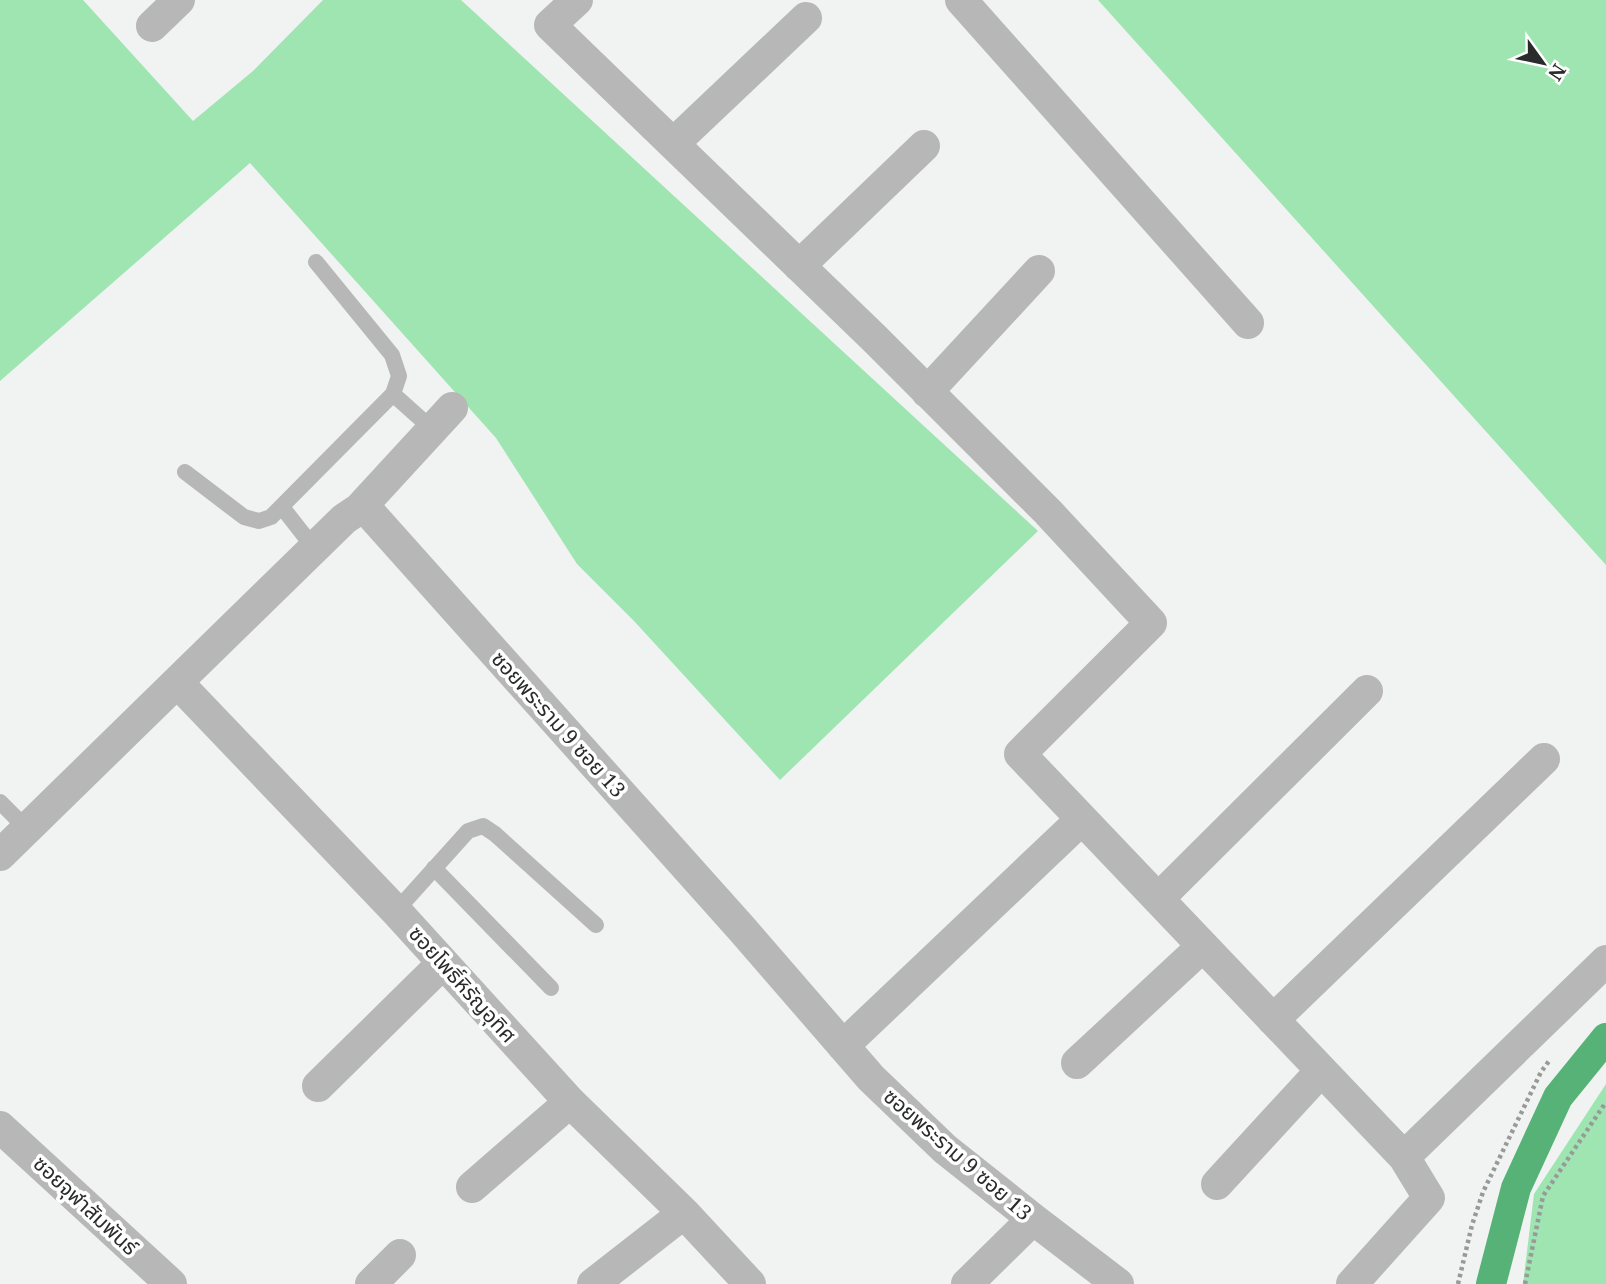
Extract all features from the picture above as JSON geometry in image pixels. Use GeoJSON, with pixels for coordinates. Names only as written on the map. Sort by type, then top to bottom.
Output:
{"type":"FeatureCollection","features":[{"type":"Feature","properties":{"kind":"street"},"geometry":{"type":"LineString","coordinates":[[152,26],[178,0]]}},
{"type":"Feature","properties":{"kind":"street"},"geometry":{"type":"LineString","coordinates":[[577,0],[550,25],[799,265],[1048,512],[1151,624],[1020,754],[1404,1157],[1429,1198],[1352,1284]]}},
{"type":"Feature","properties":{"kind":"street"},"geometry":{"type":"LineString","coordinates":[[961,0],[1248,323]]}},
{"type":"Feature","properties":{"kind":"street"},"geometry":{"type":"LineString","coordinates":[[673,144],[806,18]]}},
{"type":"Feature","properties":{"kind":"street"},"geometry":{"type":"LineString","coordinates":[[799,265],[924,146]]}},
{"type":"Feature","properties":{"kind":"street"},"geometry":{"type":"LineString","coordinates":[[927,392],[1039,271]]}},
{"type":"Feature","properties":{"kind":"street"},"geometry":{"type":"LineString","coordinates":[[0,855],[344,519],[359,509],[442,418]]}},
{"type":"Feature","properties":{"kind":"street","name":"ซอยพระราม 9 ซอย 13"},"geometry":{"type":"LineString","coordinates":[[359,509],[369,512],[732,918],[871,1078],[945,1149],[1118,1284]]}},
{"type":"Feature","properties":{"kind":"street","name":"ซอยโพธิ์หิรัญอุทิศ"},"geometry":{"type":"LineString","coordinates":[[177,682],[396,911],[570,1102],[684,1213],[750,1284]]}},
{"type":"Feature","properties":{"kind":"street"},"geometry":{"type":"LineString","coordinates":[[1158,899],[1367,691]]}},
{"type":"Feature","properties":{"kind":"street"},"geometry":{"type":"LineString","coordinates":[[1273,1020],[1544,759]]}},
{"type":"Feature","properties":{"kind":"street"},"geometry":{"type":"LineString","coordinates":[[843,1046],[1082,819]]}},
{"type":"Feature","properties":{"kind":"street"},"geometry":{"type":"LineString","coordinates":[[1077,1063],[1203,946]]}},
{"type":"Feature","properties":{"kind":"street"},"geometry":{"type":"LineString","coordinates":[[1404,1157],[1606,961]]}},
{"type":"Feature","properties":{"kind":"street"},"geometry":{"type":"LineString","coordinates":[[318,1086],[443,963]]}},
{"type":"Feature","properties":{"kind":"street"},"geometry":{"type":"LineString","coordinates":[[1217,1184],[1321,1071]]}},
{"type":"Feature","properties":{"kind":"street"},"geometry":{"type":"LineString","coordinates":[[472,1187],[570,1102]]}},
{"type":"Feature","properties":{"kind":"street","name":"ซอยจุฬาสัมพันธ์"},"geometry":{"type":"LineString","coordinates":[[0,1127],[171,1284]]}},
{"type":"Feature","properties":{"kind":"street"},"geometry":{"type":"LineString","coordinates":[[593,1284],[684,1213]]}},
{"type":"Feature","properties":{"kind":"street"},"geometry":{"type":"LineString","coordinates":[[967,1284],[1033,1219]]}},
{"type":"Feature","properties":{"kind":"street"},"geometry":{"type":"LineString","coordinates":[[371,1284],[400,1255]]}},
{"type":"Feature","properties":{"kind":"lane"},"geometry":{"type":"LineString","coordinates":[[186,472],[244,517],[259,521],[271,517],[393,394],[398,376],[392,355],[316,262]]}},
{"type":"Feature","properties":{"kind":"lane"},"geometry":{"type":"LineString","coordinates":[[393,394],[442,418]]}},
{"type":"Feature","properties":{"kind":"lane"},"geometry":{"type":"LineString","coordinates":[[282,507],[314,548]]}},
{"type":"Feature","properties":{"kind":"lane"},"geometry":{"type":"LineString","coordinates":[[0,802],[27,829]]}},
{"type":"Feature","properties":{"kind":"lane"},"geometry":{"type":"LineString","coordinates":[[396,911],[468,831],[483,826],[596,926]]}},
{"type":"Feature","properties":{"kind":"lane"},"geometry":{"type":"LineString","coordinates":[[434,868],[551,988]]}},
{"type":"Feature","properties":{"kind":"path"},"geometry":{"type":"LineString","coordinates":[[1458,1284],[1483,1192],[1541,1072],[1555,1052]]}},
{"type":"Feature","properties":{"kind":"path"},"geometry":{"type":"LineString","coordinates":[[1525,1284],[1544,1196],[1606,1102]]}},
{"type":"Feature","properties":{"kind":"green space"},"geometry":{"type":"Polygon","coordinates":[[[0,0],[83,0],[193,121],[253,71],[323,0],[461,0],[1038,531],[780,780],[634,621],[577,564],[496,438],[250,163],[0,381],[0,0]]]}},
{"type":"Feature","properties":{"kind":"green space"},"geometry":{"type":"Polygon","coordinates":[[[1098,0],[1606,0],[1606,565],[1098,0]]]}},
{"type":"Feature","properties":{"kind":"green space"},"geometry":{"type":"Polygon","coordinates":[[[1606,1084],[1606,1284],[1523,1284],[1534,1194],[1606,1084]]]}},
{"type":"Feature","properties":{"kind":"waterway"},"geometry":{"type":"LineString","coordinates":[[1491,1284],[1516,1188],[1558,1097],[1606,1038]]}}]}
